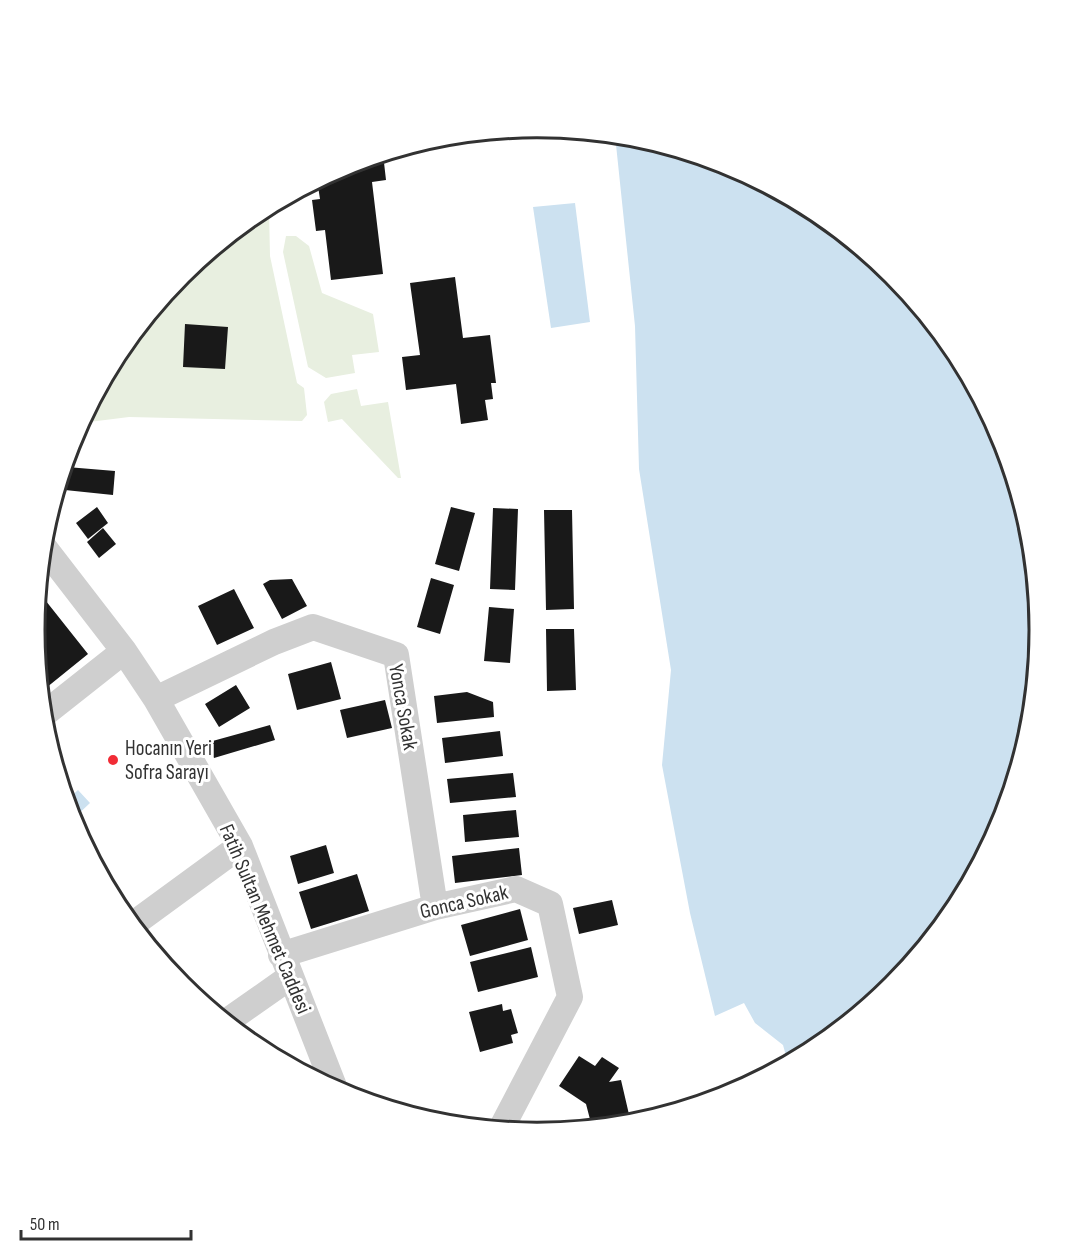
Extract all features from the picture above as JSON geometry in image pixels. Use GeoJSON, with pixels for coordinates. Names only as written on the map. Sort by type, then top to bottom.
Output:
{"type":"FeatureCollection","features":[{"type":"Feature","properties":{"kind":"street","name":"Fatih Sultan Mehmet Caddesi"},"geometry":{"type":"LineString","coordinates":[[51,556],[124,651],[156,699],[240,846],[330,1076]]}},
{"type":"Feature","properties":{"kind":"street","name":"Yonca Sokak"},"geometry":{"type":"LineString","coordinates":[[156,699],[274,642],[313,627],[396,656],[435,907]]}},
{"type":"Feature","properties":{"kind":"street"},"geometry":{"type":"LineString","coordinates":[[51,708],[124,651]]}},
{"type":"Feature","properties":{"kind":"street"},"geometry":{"type":"LineString","coordinates":[[140,919],[240,846]]}},
{"type":"Feature","properties":{"kind":"street","name":"Gonca Sokak"},"geometry":{"type":"LineString","coordinates":[[232,1016],[286,966],[435,907],[516,889],[550,904],[570,997],[505,1121]]}},
{"type":"Feature","properties":{"kind":"green space"},"geometry":{"type":"Polygon","coordinates":[[[269,218],[270,256],[297,383],[304,388],[307,415],[302,421],[129,417],[91,422],[128,357],[167,306],[213,260],[269,218]]]}},
{"type":"Feature","properties":{"kind":"green space"},"geometry":{"type":"Polygon","coordinates":[[[286,236],[296,236],[309,246],[322,293],[373,314],[379,352],[352,355],[355,373],[326,378],[308,367],[283,252],[286,236]]]}},
{"type":"Feature","properties":{"kind":"green space"},"geometry":{"type":"Polygon","coordinates":[[[357,389],[361,406],[388,402],[401,478],[398,478],[342,419],[328,422],[324,402],[331,394],[357,389]]]}},
{"type":"Feature","properties":{"kind":"water"},"geometry":{"type":"Polygon","coordinates":[[[616,144],[695,164],[755,189],[783,204],[837,240],[885,282],[927,330],[963,384],[978,412],[1003,472],[1020,534],[1028,598],[1029,630],[1025,694],[1012,757],[992,818],[963,876],[927,930],[907,954],[885,978],[837,1020],[786,1054],[783,1045],[755,1023],[744,1003],[715,1016],[690,913],[662,765],[671,670],[639,469],[635,326],[616,144]]]}},
{"type":"Feature","properties":{"kind":"water"},"geometry":{"type":"Polygon","coordinates":[[[575,203],[590,322],[551,328],[533,207],[575,203]]]}},
{"type":"Feature","properties":{"kind":"water"},"geometry":{"type":"Polygon","coordinates":[[[78,790],[90,803],[80,812],[73,794],[78,790]]]}},
{"type":"Feature","properties":{"kind":"building"},"geometry":{"type":"Polygon","coordinates":[[[384,163],[386,180],[372,182],[383,274],[331,280],[325,230],[316,231],[312,200],[320,199],[318,189],[384,163]]]}},
{"type":"Feature","properties":{"kind":"building"},"geometry":{"type":"Polygon","coordinates":[[[455,277],[463,338],[490,335],[496,383],[491,383],[493,399],[485,400],[488,420],[461,424],[456,384],[406,390],[402,357],[420,355],[410,283],[455,277]]]}},
{"type":"Feature","properties":{"kind":"building"},"geometry":{"type":"Polygon","coordinates":[[[185,324],[228,327],[225,369],[183,367],[185,324]]]}},
{"type":"Feature","properties":{"kind":"building"},"geometry":{"type":"Polygon","coordinates":[[[73,467],[115,471],[113,495],[66,490],[73,467]]]}},
{"type":"Feature","properties":{"kind":"building"},"geometry":{"type":"Polygon","coordinates":[[[97,507],[108,523],[88,539],[76,523],[97,507]]]}},
{"type":"Feature","properties":{"kind":"building"},"geometry":{"type":"Polygon","coordinates":[[[451,507],[475,513],[459,571],[435,564],[451,507]]]}},
{"type":"Feature","properties":{"kind":"building"},"geometry":{"type":"Polygon","coordinates":[[[493,508],[518,509],[515,590],[490,589],[493,508]]]}},
{"type":"Feature","properties":{"kind":"building"},"geometry":{"type":"Polygon","coordinates":[[[544,510],[572,510],[574,609],[546,610],[544,510]]]}},
{"type":"Feature","properties":{"kind":"building"},"geometry":{"type":"Polygon","coordinates":[[[103,528],[116,544],[99,558],[87,542],[103,528]]]}},
{"type":"Feature","properties":{"kind":"building"},"geometry":{"type":"Polygon","coordinates":[[[431,578],[454,585],[440,634],[417,627],[431,578]]]}},
{"type":"Feature","properties":{"kind":"building"},"geometry":{"type":"Polygon","coordinates":[[[292,579],[307,606],[282,619],[263,584],[270,580],[292,579]]]}},
{"type":"Feature","properties":{"kind":"building"},"geometry":{"type":"Polygon","coordinates":[[[234,589],[254,628],[217,645],[198,606],[234,589]]]}},
{"type":"Feature","properties":{"kind":"building"},"geometry":{"type":"Polygon","coordinates":[[[46,601],[88,654],[48,686],[46,601]]]}},
{"type":"Feature","properties":{"kind":"building"},"geometry":{"type":"Polygon","coordinates":[[[489,607],[514,609],[510,663],[484,661],[489,607]]]}},
{"type":"Feature","properties":{"kind":"building"},"geometry":{"type":"Polygon","coordinates":[[[546,629],[574,629],[576,690],[547,691],[546,629]]]}},
{"type":"Feature","properties":{"kind":"building"},"geometry":{"type":"Polygon","coordinates":[[[331,662],[341,699],[297,710],[288,674],[331,662]]]}},
{"type":"Feature","properties":{"kind":"building"},"geometry":{"type":"Polygon","coordinates":[[[236,685],[250,708],[219,727],[205,704],[236,685]]]}},
{"type":"Feature","properties":{"kind":"building"},"geometry":{"type":"Polygon","coordinates":[[[467,692],[493,702],[494,717],[437,723],[434,696],[467,692]]]}},
{"type":"Feature","properties":{"kind":"building"},"geometry":{"type":"Polygon","coordinates":[[[385,700],[392,728],[347,738],[340,710],[385,700]]]}},
{"type":"Feature","properties":{"kind":"building"},"geometry":{"type":"Polygon","coordinates":[[[270,725],[275,740],[214,758],[209,742],[270,725]]]}},
{"type":"Feature","properties":{"kind":"building"},"geometry":{"type":"Polygon","coordinates":[[[500,731],[503,756],[445,763],[442,738],[500,731]]]}},
{"type":"Feature","properties":{"kind":"building"},"geometry":{"type":"Polygon","coordinates":[[[513,773],[516,797],[450,803],[447,779],[513,773]]]}},
{"type":"Feature","properties":{"kind":"building"},"geometry":{"type":"Polygon","coordinates":[[[516,810],[519,837],[465,842],[463,815],[516,810]]]}},
{"type":"Feature","properties":{"kind":"building"},"geometry":{"type":"Polygon","coordinates":[[[326,845],[334,873],[298,884],[290,856],[326,845]]]}},
{"type":"Feature","properties":{"kind":"building"},"geometry":{"type":"Polygon","coordinates":[[[519,848],[522,875],[455,883],[452,856],[519,848]]]}},
{"type":"Feature","properties":{"kind":"building"},"geometry":{"type":"Polygon","coordinates":[[[357,874],[369,911],[311,929],[299,892],[357,874]]]}},
{"type":"Feature","properties":{"kind":"building"},"geometry":{"type":"Polygon","coordinates":[[[612,900],[618,925],[579,934],[573,908],[612,900]]]}},
{"type":"Feature","properties":{"kind":"building"},"geometry":{"type":"Polygon","coordinates":[[[520,909],[528,940],[470,956],[461,925],[520,909]]]}},
{"type":"Feature","properties":{"kind":"building"},"geometry":{"type":"Polygon","coordinates":[[[531,947],[538,977],[478,992],[470,962],[531,947]]]}},
{"type":"Feature","properties":{"kind":"building"},"geometry":{"type":"Polygon","coordinates":[[[502,1004],[503,1011],[511,1009],[518,1033],[511,1035],[513,1043],[480,1052],[469,1012],[502,1004]]]}},
{"type":"Feature","properties":{"kind":"building"},"geometry":{"type":"Polygon","coordinates":[[[579,1056],[595,1066],[602,1057],[619,1068],[609,1082],[621,1080],[629,1114],[590,1119],[586,1104],[559,1086],[579,1056]]]}},
{"type":"Feature","properties":{"kind":"place","name":"Hocanın Yeri Sofra Sarayı"},"geometry":{"type":"Point","coordinates":[113,760]}}]}
